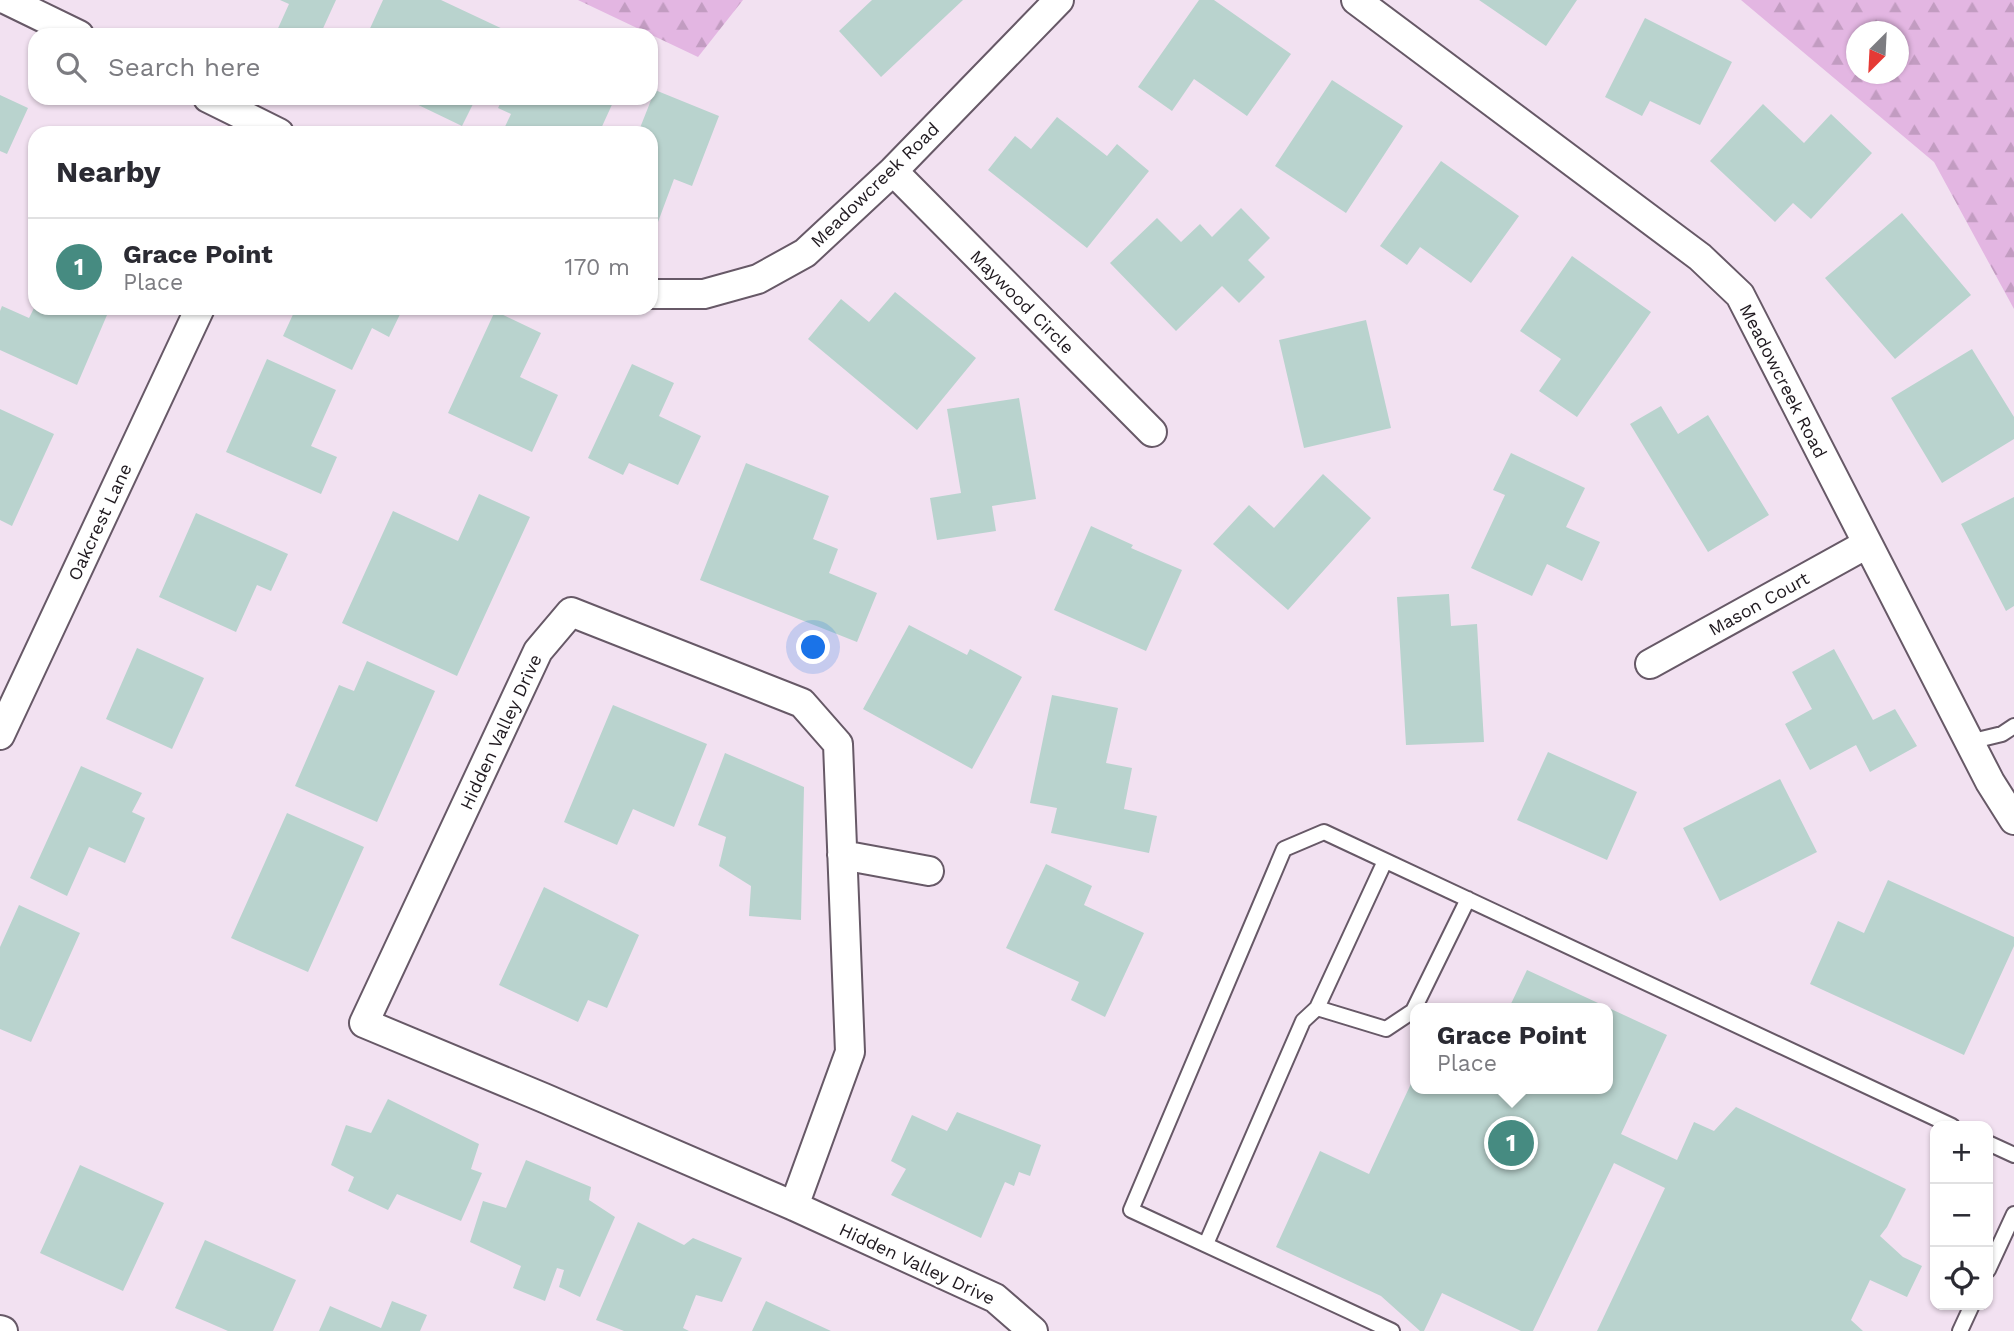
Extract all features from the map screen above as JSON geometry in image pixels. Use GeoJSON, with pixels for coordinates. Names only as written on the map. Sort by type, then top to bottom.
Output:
{"type":"FeatureCollection","features":[{"type":"Feature","properties":{"kind":"street"},"geometry":{"type":"LineString","coordinates":[[8,0],[65,28]]}},
{"type":"Feature","properties":{"kind":"street","name":"Meadowcreek Road"},"geometry":{"type":"LineString","coordinates":[[658,294],[704,294],[758,279],[805,253],[893,171],[1059,0]]}},
{"type":"Feature","properties":{"kind":"street","name":"Meadowcreek Road"},"geometry":{"type":"LineString","coordinates":[[1356,0],[1700,257],[1740,295],[1969,742],[2014,820]]}},
{"type":"Feature","properties":{"kind":"street"},"geometry":{"type":"LineString","coordinates":[[222,105],[265,126]]}},
{"type":"Feature","properties":{"kind":"street","name":"Maywood Circle"},"geometry":{"type":"LineString","coordinates":[[893,171],[1152,432]]}},
{"type":"Feature","properties":{"kind":"street","name":"Oakcrest Lane"},"geometry":{"type":"LineString","coordinates":[[0,735],[197,315]]}},
{"type":"Feature","properties":{"kind":"street","name":"Mason Court"},"geometry":{"type":"LineString","coordinates":[[1650,664],[1867,544]]}},
{"type":"Feature","properties":{"kind":"street","name":"Hidden Valley Drive"},"geometry":{"type":"LineString","coordinates":[[794,1206],[850,1052],[838,744],[802,703],[571,612],[538,651],[364,1023],[794,1206],[995,1298],[1034,1331]]}},
{"type":"Feature","properties":{"kind":"street"},"geometry":{"type":"LineString","coordinates":[[842,855],[929,871]]}},
{"type":"Feature","properties":{"kind":"lane"},"geometry":{"type":"LineString","coordinates":[[1969,742],[2003,734],[2014,726]]}},
{"type":"Feature","properties":{"kind":"lane"},"geometry":{"type":"LineString","coordinates":[[1392,1331],[1131,1210],[1284,849],[1324,832],[1941,1121]]}},
{"type":"Feature","properties":{"kind":"lane"},"geometry":{"type":"LineString","coordinates":[[1206,1244],[1303,1021],[1317,1008],[1385,861]]}},
{"type":"Feature","properties":{"kind":"lane"},"geometry":{"type":"LineString","coordinates":[[1417,1003],[1468,899]]}},
{"type":"Feature","properties":{"kind":"lane"},"geometry":{"type":"LineString","coordinates":[[1317,1008],[1386,1029],[1410,1013]]}},
{"type":"Feature","properties":{"kind":"lane"},"geometry":{"type":"LineString","coordinates":[[1993,1145],[2014,1155]]}},
{"type":"Feature","properties":{"kind":"lane"},"geometry":{"type":"LineString","coordinates":[[1993,1259],[2014,1214]]}},
{"type":"Feature","properties":{"kind":"lane"},"geometry":{"type":"LineString","coordinates":[[1960,1331],[1970,1310]]}},
{"type":"Feature","properties":{"kind":"green space"},"geometry":{"type":"Polygon","coordinates":[[[578,0],[743,0],[698,57],[658,38],[658,28],[637,28],[578,0]]]}},
{"type":"Feature","properties":{"kind":"green space"},"geometry":{"type":"Polygon","coordinates":[[[1741,0],[2014,0],[2014,309],[1934,162],[1741,0]]]}},
{"type":"Feature","properties":{"kind":"building"},"geometry":{"type":"Polygon","coordinates":[[[280,0],[336,0],[323,28],[278,28],[289,4],[280,0]]]}},
{"type":"Feature","properties":{"kind":"building"},"geometry":{"type":"Polygon","coordinates":[[[383,0],[441,0],[501,28],[370,28],[383,0]]]}},
{"type":"Feature","properties":{"kind":"building"},"geometry":{"type":"Polygon","coordinates":[[[872,0],[963,0],[881,77],[839,31],[872,0]]]}},
{"type":"Feature","properties":{"kind":"building"},"geometry":{"type":"Polygon","coordinates":[[[1199,0],[1214,0],[1291,54],[1247,116],[1194,79],[1172,111],[1138,87],[1199,0]]]}},
{"type":"Feature","properties":{"kind":"building"},"geometry":{"type":"Polygon","coordinates":[[[1479,0],[1577,0],[1546,46],[1479,0]]]}},
{"type":"Feature","properties":{"kind":"building"},"geometry":{"type":"Polygon","coordinates":[[[1645,18],[1732,62],[1700,125],[1650,101],[1642,116],[1605,97],[1645,18]]]}},
{"type":"Feature","properties":{"kind":"building"},"geometry":{"type":"Polygon","coordinates":[[[1332,80],[1403,126],[1346,213],[1275,166],[1332,80]]]}},
{"type":"Feature","properties":{"kind":"building"},"geometry":{"type":"Polygon","coordinates":[[[658,91],[719,116],[692,186],[674,179],[658,222],[658,126],[641,126],[649,105],[658,105],[658,91]]]}},
{"type":"Feature","properties":{"kind":"building"},"geometry":{"type":"Polygon","coordinates":[[[0,95],[28,108],[7,154],[0,151],[0,95]]]}},
{"type":"Feature","properties":{"kind":"building"},"geometry":{"type":"Polygon","coordinates":[[[1763,104],[1804,143],[1831,114],[1872,153],[1811,219],[1793,203],[1775,222],[1710,161],[1763,104]]]}},
{"type":"Feature","properties":{"kind":"building"},"geometry":{"type":"Polygon","coordinates":[[[418,105],[472,105],[462,126],[418,105]]]}},
{"type":"Feature","properties":{"kind":"building"},"geometry":{"type":"Polygon","coordinates":[[[500,105],[612,105],[602,126],[505,126],[511,114],[498,108],[500,105]]]}},
{"type":"Feature","properties":{"kind":"building"},"geometry":{"type":"Polygon","coordinates":[[[1057,117],[1107,156],[1117,144],[1149,171],[1087,248],[988,170],[1015,136],[1031,149],[1057,117]]]}},
{"type":"Feature","properties":{"kind":"building"},"geometry":{"type":"Polygon","coordinates":[[[1441,161],[1519,216],[1471,283],[1420,247],[1407,265],[1380,246],[1441,161]]]}},
{"type":"Feature","properties":{"kind":"building"},"geometry":{"type":"Polygon","coordinates":[[[1241,208],[1270,238],[1248,260],[1265,277],[1239,303],[1222,286],[1176,331],[1110,263],[1157,218],[1181,242],[1200,224],[1212,237],[1241,208]]]}},
{"type":"Feature","properties":{"kind":"building"},"geometry":{"type":"Polygon","coordinates":[[[1902,213],[1971,295],[1895,359],[1825,278],[1902,213]]]}},
{"type":"Feature","properties":{"kind":"building"},"geometry":{"type":"Polygon","coordinates":[[[1572,256],[1651,312],[1577,417],[1539,391],[1561,359],[1520,331],[1572,256]]]}},
{"type":"Feature","properties":{"kind":"building"},"geometry":{"type":"Polygon","coordinates":[[[895,292],[976,358],[917,430],[808,339],[841,299],[869,322],[895,292]]]}},
{"type":"Feature","properties":{"kind":"building"},"geometry":{"type":"Polygon","coordinates":[[[2,306],[29,318],[30,315],[107,315],[77,385],[0,350],[2,306]]]}},
{"type":"Feature","properties":{"kind":"building"},"geometry":{"type":"Polygon","coordinates":[[[293,315],[400,315],[389,337],[372,328],[352,370],[283,336],[293,315]]]}},
{"type":"Feature","properties":{"kind":"building"},"geometry":{"type":"Polygon","coordinates":[[[493,315],[503,315],[541,333],[520,377],[558,395],[532,452],[448,413],[493,315]]]}},
{"type":"Feature","properties":{"kind":"building"},"geometry":{"type":"Polygon","coordinates":[[[1366,320],[1391,428],[1304,448],[1279,340],[1366,320]]]}},
{"type":"Feature","properties":{"kind":"building"},"geometry":{"type":"Polygon","coordinates":[[[1972,349],[2014,417],[2014,439],[1942,483],[1891,398],[1972,349]]]}},
{"type":"Feature","properties":{"kind":"building"},"geometry":{"type":"Polygon","coordinates":[[[267,359],[336,390],[311,446],[337,457],[321,494],[226,452],[267,359]]]}},
{"type":"Feature","properties":{"kind":"building"},"geometry":{"type":"Polygon","coordinates":[[[632,364],[674,383],[659,416],[701,436],[678,485],[629,463],[623,475],[588,458],[632,364]]]}},
{"type":"Feature","properties":{"kind":"building"},"geometry":{"type":"Polygon","coordinates":[[[1019,398],[1036,499],[992,506],[996,531],[937,540],[930,498],[961,493],[947,409],[1019,398]]]}},
{"type":"Feature","properties":{"kind":"building"},"geometry":{"type":"Polygon","coordinates":[[[1661,406],[1678,434],[1708,415],[1769,515],[1708,552],[1630,424],[1661,406]]]}},
{"type":"Feature","properties":{"kind":"building"},"geometry":{"type":"Polygon","coordinates":[[[0,409],[54,434],[12,526],[0,520],[0,409]]]}},
{"type":"Feature","properties":{"kind":"building"},"geometry":{"type":"Polygon","coordinates":[[[1511,453],[1585,488],[1566,527],[1600,542],[1582,581],[1547,564],[1532,596],[1471,568],[1505,495],[1493,490],[1511,453]]]}},
{"type":"Feature","properties":{"kind":"building"},"geometry":{"type":"Polygon","coordinates":[[[746,463],[829,496],[813,539],[838,549],[829,573],[877,593],[857,642],[700,580],[746,463]]]}},
{"type":"Feature","properties":{"kind":"building"},"geometry":{"type":"Polygon","coordinates":[[[1323,474],[1371,518],[1288,610],[1213,544],[1249,505],[1274,528],[1323,474]]]}},
{"type":"Feature","properties":{"kind":"building"},"geometry":{"type":"Polygon","coordinates":[[[479,494],[530,517],[457,676],[342,623],[393,511],[458,541],[479,494]]]}},
{"type":"Feature","properties":{"kind":"building"},"geometry":{"type":"Polygon","coordinates":[[[2014,497],[2014,606],[2006,611],[1961,524],[2014,497]]]}},
{"type":"Feature","properties":{"kind":"building"},"geometry":{"type":"Polygon","coordinates":[[[196,513],[288,554],[271,591],[257,585],[236,632],[159,597],[196,513]]]}},
{"type":"Feature","properties":{"kind":"building"},"geometry":{"type":"Polygon","coordinates":[[[1091,526],[1133,545],[1131,548],[1182,570],[1146,651],[1054,610],[1091,526]]]}},
{"type":"Feature","properties":{"kind":"building"},"geometry":{"type":"Polygon","coordinates":[[[1449,594],[1451,626],[1477,624],[1484,742],[1406,745],[1397,597],[1449,594]]]}},
{"type":"Feature","properties":{"kind":"building"},"geometry":{"type":"Polygon","coordinates":[[[909,625],[967,655],[970,649],[1022,677],[972,769],[863,709],[909,625]]]}},
{"type":"Feature","properties":{"kind":"building"},"geometry":{"type":"Polygon","coordinates":[[[137,648],[204,678],[172,749],[106,719],[137,648]]]}},
{"type":"Feature","properties":{"kind":"building"},"geometry":{"type":"Polygon","coordinates":[[[1834,649],[1873,720],[1895,709],[1917,746],[1870,772],[1856,745],[1810,770],[1785,724],[1812,709],[1792,672],[1834,649]]]}},
{"type":"Feature","properties":{"kind":"building"},"geometry":{"type":"Polygon","coordinates":[[[367,661],[435,691],[377,822],[295,786],[339,685],[354,691],[367,661]]]}},
{"type":"Feature","properties":{"kind":"building"},"geometry":{"type":"Polygon","coordinates":[[[1052,695],[1118,708],[1106,763],[1132,768],[1124,809],[1157,816],[1149,853],[1051,833],[1057,808],[1030,803],[1052,695]]]}},
{"type":"Feature","properties":{"kind":"building"},"geometry":{"type":"Polygon","coordinates":[[[613,705],[707,744],[674,827],[633,809],[617,845],[564,822],[613,705]]]}},
{"type":"Feature","properties":{"kind":"building"},"geometry":{"type":"Polygon","coordinates":[[[1548,752],[1637,792],[1607,860],[1517,820],[1548,752]]]}},
{"type":"Feature","properties":{"kind":"building"},"geometry":{"type":"Polygon","coordinates":[[[725,753],[804,787],[801,920],[749,916],[751,886],[719,866],[726,837],[698,825],[725,753]]]}},
{"type":"Feature","properties":{"kind":"building"},"geometry":{"type":"Polygon","coordinates":[[[81,766],[142,793],[132,812],[145,818],[125,863],[89,847],[67,896],[30,878],[81,766]]]}},
{"type":"Feature","properties":{"kind":"building"},"geometry":{"type":"Polygon","coordinates":[[[1780,779],[1817,852],[1720,901],[1683,828],[1780,779]]]}},
{"type":"Feature","properties":{"kind":"building"},"geometry":{"type":"Polygon","coordinates":[[[287,813],[364,847],[308,972],[231,938],[287,813]]]}},
{"type":"Feature","properties":{"kind":"building"},"geometry":{"type":"Polygon","coordinates":[[[1046,864],[1092,886],[1084,905],[1144,933],[1105,1017],[1071,1000],[1079,982],[1006,948],[1046,864]]]}},
{"type":"Feature","properties":{"kind":"building"},"geometry":{"type":"Polygon","coordinates":[[[1888,880],[2014,937],[2014,946],[1964,1055],[1810,984],[1838,921],[1864,933],[1888,880]]]}},
{"type":"Feature","properties":{"kind":"building"},"geometry":{"type":"Polygon","coordinates":[[[544,887],[639,935],[607,1008],[588,1000],[578,1022],[499,985],[544,887]]]}},
{"type":"Feature","properties":{"kind":"building"},"geometry":{"type":"Polygon","coordinates":[[[19,905],[80,933],[31,1042],[0,1029],[0,947],[19,905]]]}},
{"type":"Feature","properties":{"kind":"building"},"geometry":{"type":"Polygon","coordinates":[[[1527,970],[1598,1003],[1511,1003],[1527,970]]]}},
{"type":"Feature","properties":{"kind":"building"},"geometry":{"type":"Polygon","coordinates":[[[1613,1010],[1667,1035],[1621,1134],[1677,1160],[1694,1122],[1714,1131],[1736,1107],[1906,1189],[1880,1236],[1903,1257],[1922,1266],[1907,1297],[1870,1280],[1851,1320],[1863,1331],[1597,1331],[1665,1188],[1614,1163],[1533,1331],[1521,1331],[1442,1293],[1424,1331],[1420,1331],[1381,1296],[1276,1247],[1320,1151],[1369,1174],[1410,1086],[1410,1094],[1613,1094],[1613,1010]]]}},
{"type":"Feature","properties":{"kind":"building"},"geometry":{"type":"Polygon","coordinates":[[[388,1099],[479,1144],[471,1169],[482,1173],[461,1221],[397,1194],[388,1210],[348,1191],[354,1177],[331,1165],[346,1125],[371,1133],[388,1099]]]}},
{"type":"Feature","properties":{"kind":"building"},"geometry":{"type":"Polygon","coordinates":[[[957,1112],[1041,1145],[1030,1176],[1019,1172],[1014,1186],[1005,1182],[981,1238],[891,1195],[906,1169],[891,1161],[912,1115],[947,1131],[957,1112]]]}},
{"type":"Feature","properties":{"kind":"building"},"geometry":{"type":"Polygon","coordinates":[[[526,1160],[591,1187],[589,1200],[615,1217],[580,1297],[559,1287],[564,1270],[557,1268],[545,1301],[513,1288],[521,1266],[470,1242],[483,1201],[506,1208],[526,1160]]]}},
{"type":"Feature","properties":{"kind":"building"},"geometry":{"type":"Polygon","coordinates":[[[80,1165],[164,1203],[123,1291],[40,1253],[80,1165]]]}},
{"type":"Feature","properties":{"kind":"building"},"geometry":{"type":"Polygon","coordinates":[[[638,1222],[684,1245],[693,1238],[742,1258],[722,1302],[696,1295],[683,1328],[689,1331],[624,1331],[596,1320],[638,1222]]]}},
{"type":"Feature","properties":{"kind":"building"},"geometry":{"type":"Polygon","coordinates":[[[205,1240],[296,1280],[273,1331],[228,1331],[175,1308],[205,1240]]]}},
{"type":"Feature","properties":{"kind":"building"},"geometry":{"type":"Polygon","coordinates":[[[392,1301],[427,1315],[420,1331],[319,1331],[330,1306],[381,1328],[392,1301]]]}},
{"type":"Feature","properties":{"kind":"building"},"geometry":{"type":"Polygon","coordinates":[[[766,1301],[831,1331],[752,1331],[766,1301]]]}},
{"type":"Feature","properties":{"kind":"place","name":"Grace Point"},"geometry":{"type":"Point","coordinates":[1511,1143]}}]}
